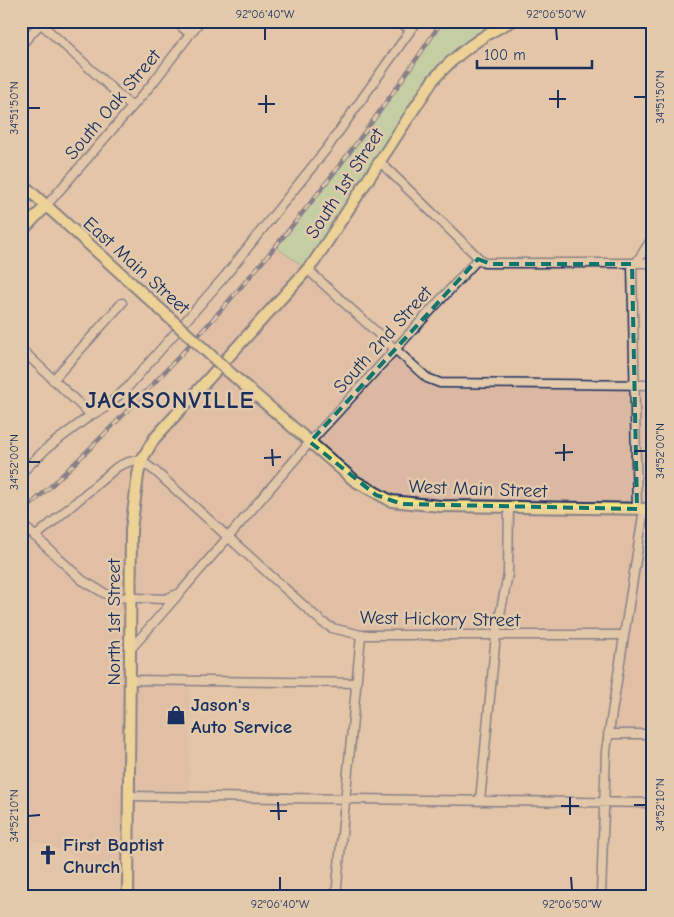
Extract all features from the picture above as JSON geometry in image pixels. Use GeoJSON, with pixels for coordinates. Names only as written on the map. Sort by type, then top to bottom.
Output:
{"type":"FeatureCollection","features":[{"type":"Feature","properties":{"kind":"main road","name":"South 1st Street"},"geometry":{"type":"LineString","coordinates":[[213,375],[307,269],[326,244],[441,71],[472,43],[512,21]]}},
{"type":"Feature","properties":{"kind":"main road","name":"East Main Street"},"geometry":{"type":"LineString","coordinates":[[21,183],[229,372]]}},
{"type":"Feature","properties":{"kind":"main road"},"geometry":{"type":"LineString","coordinates":[[21,232],[46,206]]}},
{"type":"Feature","properties":{"kind":"main road","name":"West Main Street"},"geometry":{"type":"LineString","coordinates":[[229,372],[355,481],[391,502],[440,506],[645,509]]}},
{"type":"Feature","properties":{"kind":"main road","name":"North 1st Street"},"geometry":{"type":"LineString","coordinates":[[128,896],[131,530],[141,461],[154,439],[213,375]]}},
{"type":"Feature","properties":{"kind":"street"},"geometry":{"type":"LineString","coordinates":[[174,21],[190,34]]}},
{"type":"Feature","properties":{"kind":"street","name":"South Oak Street"},"geometry":{"type":"LineString","coordinates":[[46,206],[132,107],[200,21]]}},
{"type":"Feature","properties":{"kind":"street"},"geometry":{"type":"LineString","coordinates":[[398,21],[412,30]]}},
{"type":"Feature","properties":{"kind":"street"},"geometry":{"type":"LineString","coordinates":[[21,473],[47,448],[91,415],[102,410],[127,388],[225,276],[328,147],[417,21]]}},
{"type":"Feature","properties":{"kind":"street"},"geometry":{"type":"LineString","coordinates":[[21,44],[39,23],[132,107]]}},
{"type":"Feature","properties":{"kind":"street"},"geometry":{"type":"LineString","coordinates":[[380,162],[478,259],[491,264],[653,263]]}},
{"type":"Feature","properties":{"kind":"street"},"geometry":{"type":"LineString","coordinates":[[601,896],[602,803],[608,734],[622,635],[645,509],[635,385],[634,264],[653,238]]}},
{"type":"Feature","properties":{"kind":"street","name":"South 2nd Street"},"geometry":{"type":"LineString","coordinates":[[129,650],[310,442],[478,259]]}},
{"type":"Feature","properties":{"kind":"street"},"geometry":{"type":"LineString","coordinates":[[307,269],[427,378],[440,383],[653,385]]}},
{"type":"Feature","properties":{"kind":"street"},"geometry":{"type":"LineString","coordinates":[[53,380],[122,303]]}},
{"type":"Feature","properties":{"kind":"street"},"geometry":{"type":"LineString","coordinates":[[21,349],[91,415]]}},
{"type":"Feature","properties":{"kind":"street"},"geometry":{"type":"LineString","coordinates":[[35,537],[117,467],[130,460],[141,461]]}},
{"type":"Feature","properties":{"kind":"street","name":"West Hickory Street"},"geometry":{"type":"LineString","coordinates":[[141,461],[155,471],[322,622],[332,628],[361,634],[622,635]]}},
{"type":"Feature","properties":{"kind":"street"},"geometry":{"type":"LineString","coordinates":[[480,801],[496,635],[508,574],[509,507]]}},
{"type":"Feature","properties":{"kind":"street"},"geometry":{"type":"LineString","coordinates":[[25,527],[71,571],[100,592],[111,597],[165,599],[180,593]]}},
{"type":"Feature","properties":{"kind":"street"},"geometry":{"type":"LineString","coordinates":[[336,896],[361,634]]}},
{"type":"Feature","properties":{"kind":"street"},"geometry":{"type":"LineString","coordinates":[[130,680],[357,683]]}},
{"type":"Feature","properties":{"kind":"street"},"geometry":{"type":"LineString","coordinates":[[608,734],[653,734]]}},
{"type":"Feature","properties":{"kind":"street"},"geometry":{"type":"LineString","coordinates":[[129,796],[653,803]]}},
{"type":"Feature","properties":{"kind":"highlighted area"},"geometry":{"type":"Polygon","coordinates":[[[478,259],[491,264],[632,264],[637,509],[402,504],[376,495],[310,442],[478,259]]]}},
{"type":"Feature","properties":{"kind":"shaded area"},"geometry":{"type":"Polygon","coordinates":[[[276,247],[307,269],[435,381],[653,385],[653,734],[608,734],[622,636],[361,635],[332,628],[228,539],[171,598],[132,599],[131,680],[190,681],[189,797],[129,796],[128,874],[21,836],[21,524],[35,537],[117,467],[141,461],[222,367],[195,342],[276,247]]]}},
{"type":"Feature","properties":{"kind":"green space"},"geometry":{"type":"Polygon","coordinates":[[[442,21],[512,21],[455,56],[307,269],[276,247],[350,153],[442,21]]]}},
{"type":"Feature","properties":{"kind":"railway"},"geometry":{"type":"LineString","coordinates":[[21,514],[137,401],[246,281],[348,154],[442,21]]}},
{"type":"Feature","properties":{"kind":"place","name":"Jason's Auto Service"},"geometry":{"type":"Point","coordinates":[176,715]}},
{"type":"Feature","properties":{"kind":"place","name":"First Baptist Church"},"geometry":{"type":"Point","coordinates":[48,855]}},
{"type":"Feature","properties":{"kind":"district","name":"JACKSONVILLE"},"geometry":{"type":"Point","coordinates":[170,400]}}]}
